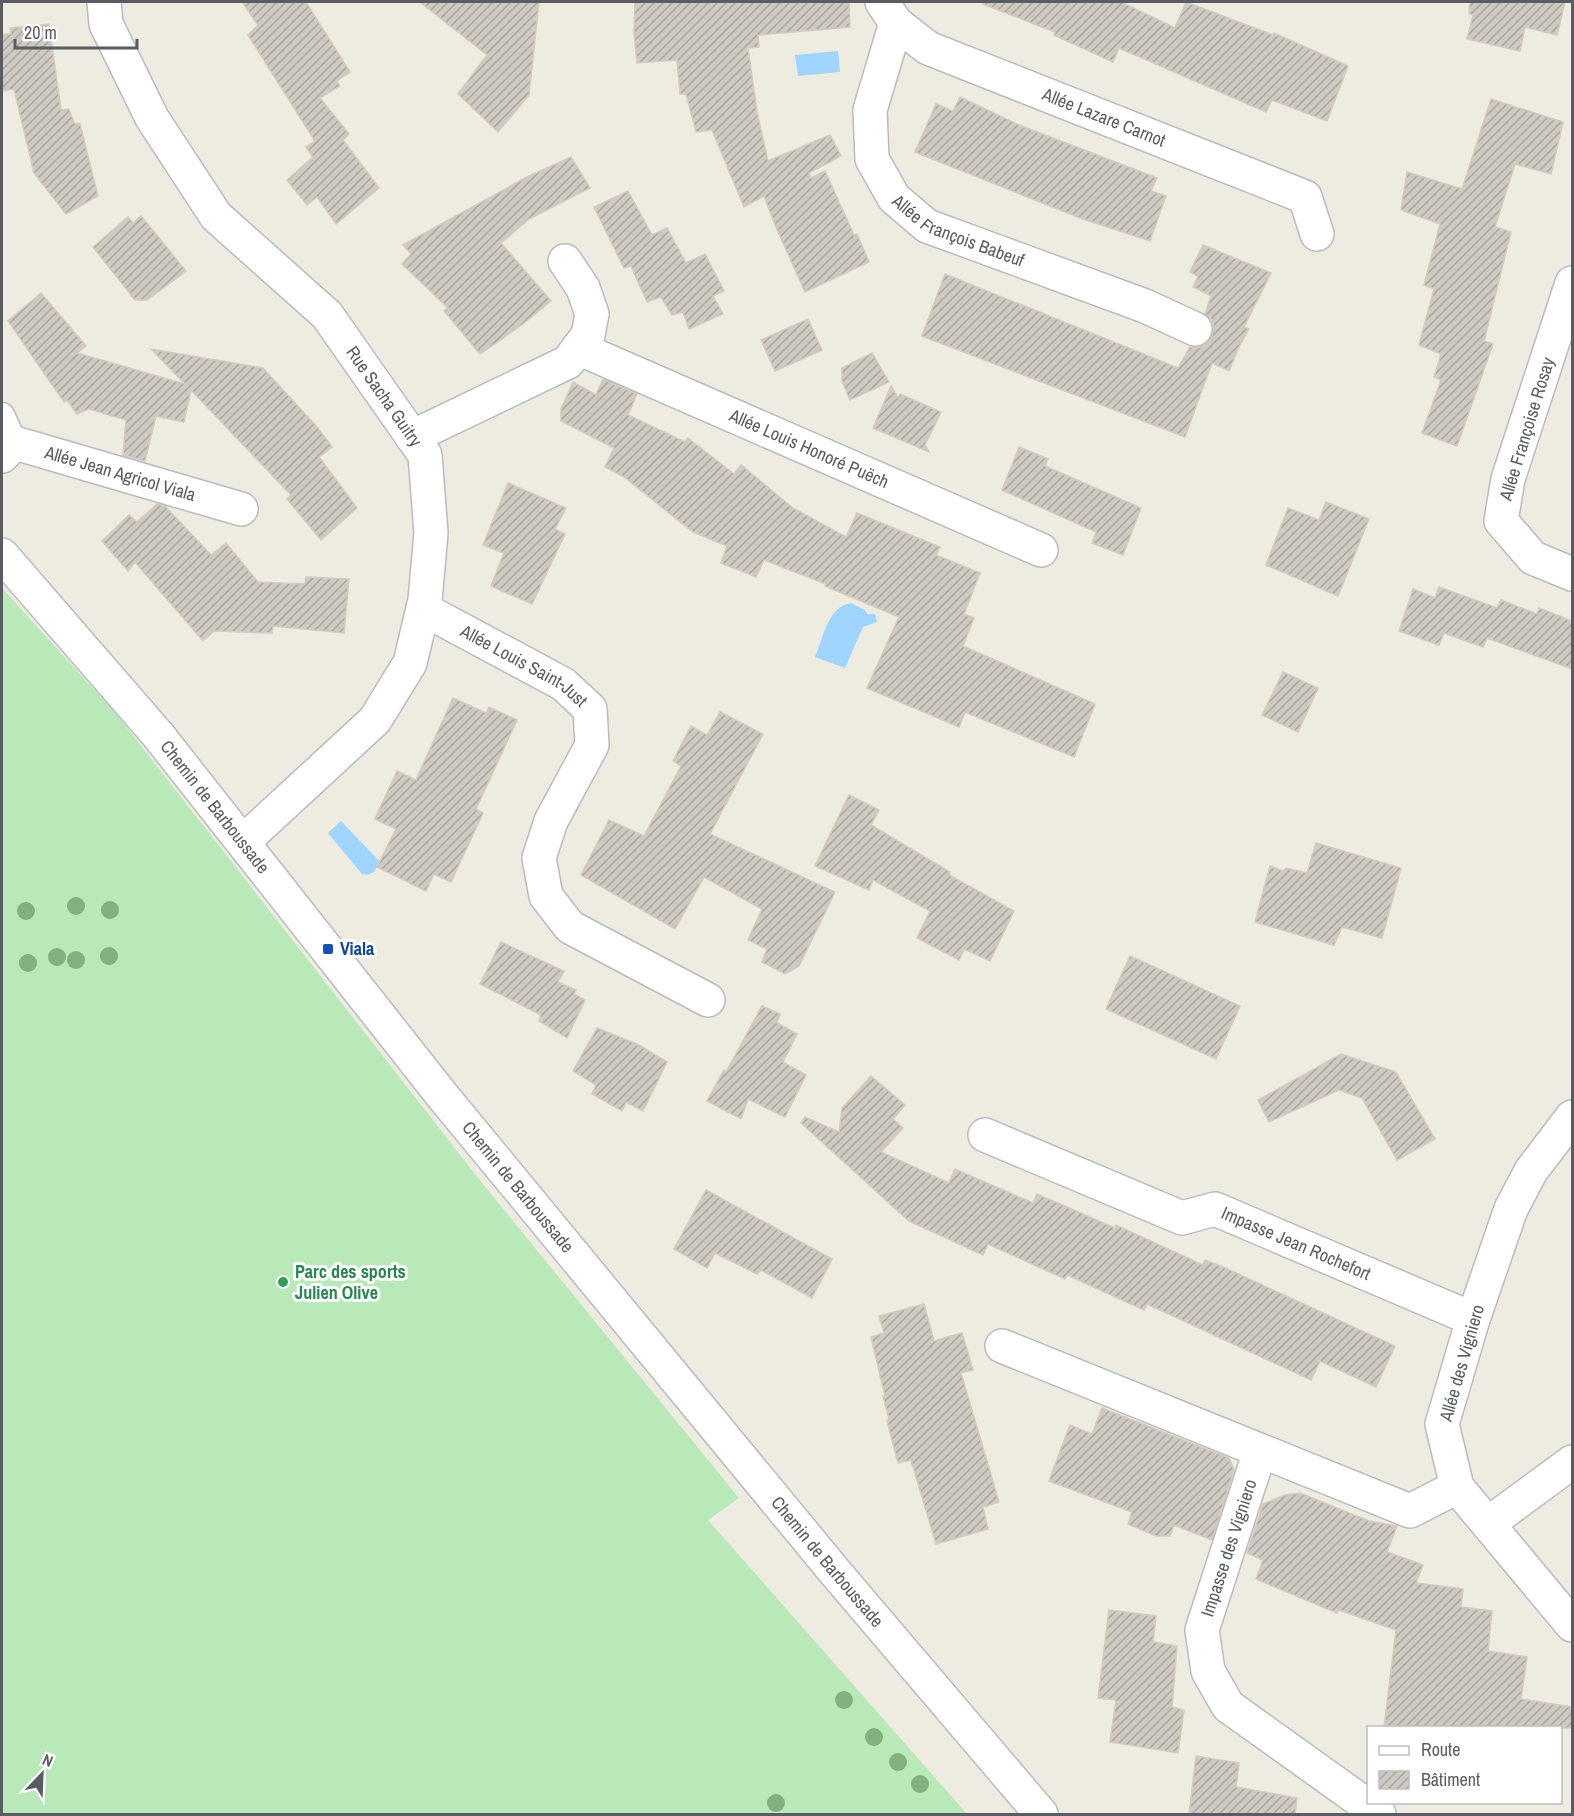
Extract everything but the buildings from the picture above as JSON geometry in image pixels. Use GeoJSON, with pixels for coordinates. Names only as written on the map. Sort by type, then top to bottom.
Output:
{"type":"FeatureCollection","features":[{"type":"Feature","properties":{"kind":"street","name":"Rue Sacha Guitry"},"geometry":{"type":"LineString","coordinates":[[104,2],[106,24],[152,118],[216,216],[327,315],[425,455],[431,533],[423,609],[410,663],[375,720],[243,842]]}},
{"type":"Feature","properties":{"kind":"street","name":"Allée Lazare Carnot"},"geometry":{"type":"LineString","coordinates":[[889,12],[927,48],[1305,197],[1317,234]]}},
{"type":"Feature","properties":{"kind":"street","name":"Allée François Babeuf"},"geometry":{"type":"LineString","coordinates":[[889,12],[870,110],[872,159],[894,198],[927,226],[1145,306],[1195,329]]}},
{"type":"Feature","properties":{"kind":"street"},"geometry":{"type":"LineString","coordinates":[[412,437],[568,362],[588,335],[592,314],[583,288],[565,261]]}},
{"type":"Feature","properties":{"kind":"street","name":"Allée Françoise Rosay"},"geometry":{"type":"LineString","coordinates":[[1572,284],[1508,479],[1501,521],[1533,558],[1572,574]]}},
{"type":"Feature","properties":{"kind":"street","name":"Allée Louis Honoré Puëch"},"geometry":{"type":"LineString","coordinates":[[578,348],[1041,550]]}},
{"type":"Feature","properties":{"kind":"street","name":"Allée Jean Agricol Viala"},"geometry":{"type":"LineString","coordinates":[[6,438],[241,509]]}},
{"type":"Feature","properties":{"kind":"street","name":"Chemin de Barboussade"},"geometry":{"type":"LineString","coordinates":[[2,555],[158,735],[441,1094],[828,1563],[1041,1815]]}},
{"type":"Feature","properties":{"kind":"street","name":"Allée Louis Saint-Just"},"geometry":{"type":"LineString","coordinates":[[423,609],[563,684],[590,709],[592,745],[551,820],[539,858],[546,896],[570,927],[708,1000]]}},
{"type":"Feature","properties":{"kind":"street","name":"Allée des Vigniero"},"geometry":{"type":"LineString","coordinates":[[1572,1117],[1531,1171],[1511,1209],[1473,1319],[1442,1424],[1457,1487],[1572,1625]]}},
{"type":"Feature","properties":{"kind":"street","name":"Impasse Jean Rochefort"},"geometry":{"type":"LineString","coordinates":[[985,1135],[1182,1218],[1215,1209],[1473,1319]]}},
{"type":"Feature","properties":{"kind":"street"},"geometry":{"type":"LineString","coordinates":[[1002,1346],[1410,1510],[1457,1487]]}},
{"type":"Feature","properties":{"kind":"street","name":"Impasse des Vigniero"},"geometry":{"type":"LineString","coordinates":[[1260,1451],[1202,1630],[1208,1671],[1228,1706],[1379,1815]]}},
{"type":"Feature","properties":{"kind":"street"},"geometry":{"type":"LineString","coordinates":[[1489,1523],[1572,1462]]}},
{"type":"Feature","properties":{"kind":"green space","name":"Parc des sports Julien Olive"},"geometry":{"type":"Polygon","coordinates":[[[2,588],[117,715],[478,1178],[739,1498],[708,1520],[967,1814],[2,1814],[2,588]]]}},
{"type":"Feature","properties":{"kind":"water"},"geometry":{"type":"Polygon","coordinates":[[[838,51],[840,72],[798,76],[795,55],[838,51]]]}},
{"type":"Feature","properties":{"kind":"water"},"geometry":{"type":"Polygon","coordinates":[[[851,603],[865,610],[867,614],[875,614],[877,622],[863,627],[845,668],[815,657],[827,624],[837,610],[851,603]]]}},
{"type":"Feature","properties":{"kind":"water"},"geometry":{"type":"Polygon","coordinates":[[[341,821],[380,862],[374,872],[367,875],[362,874],[328,833],[341,821]]]}},
{"type":"Feature","properties":{"kind":"place","name":"Viala"},"geometry":{"type":"Point","coordinates":[328,949]}},
{"type":"Feature","properties":{"kind":"place","name":"Parc des sports Julien Olive"},"geometry":{"type":"Point","coordinates":[283,1282]}}]}
